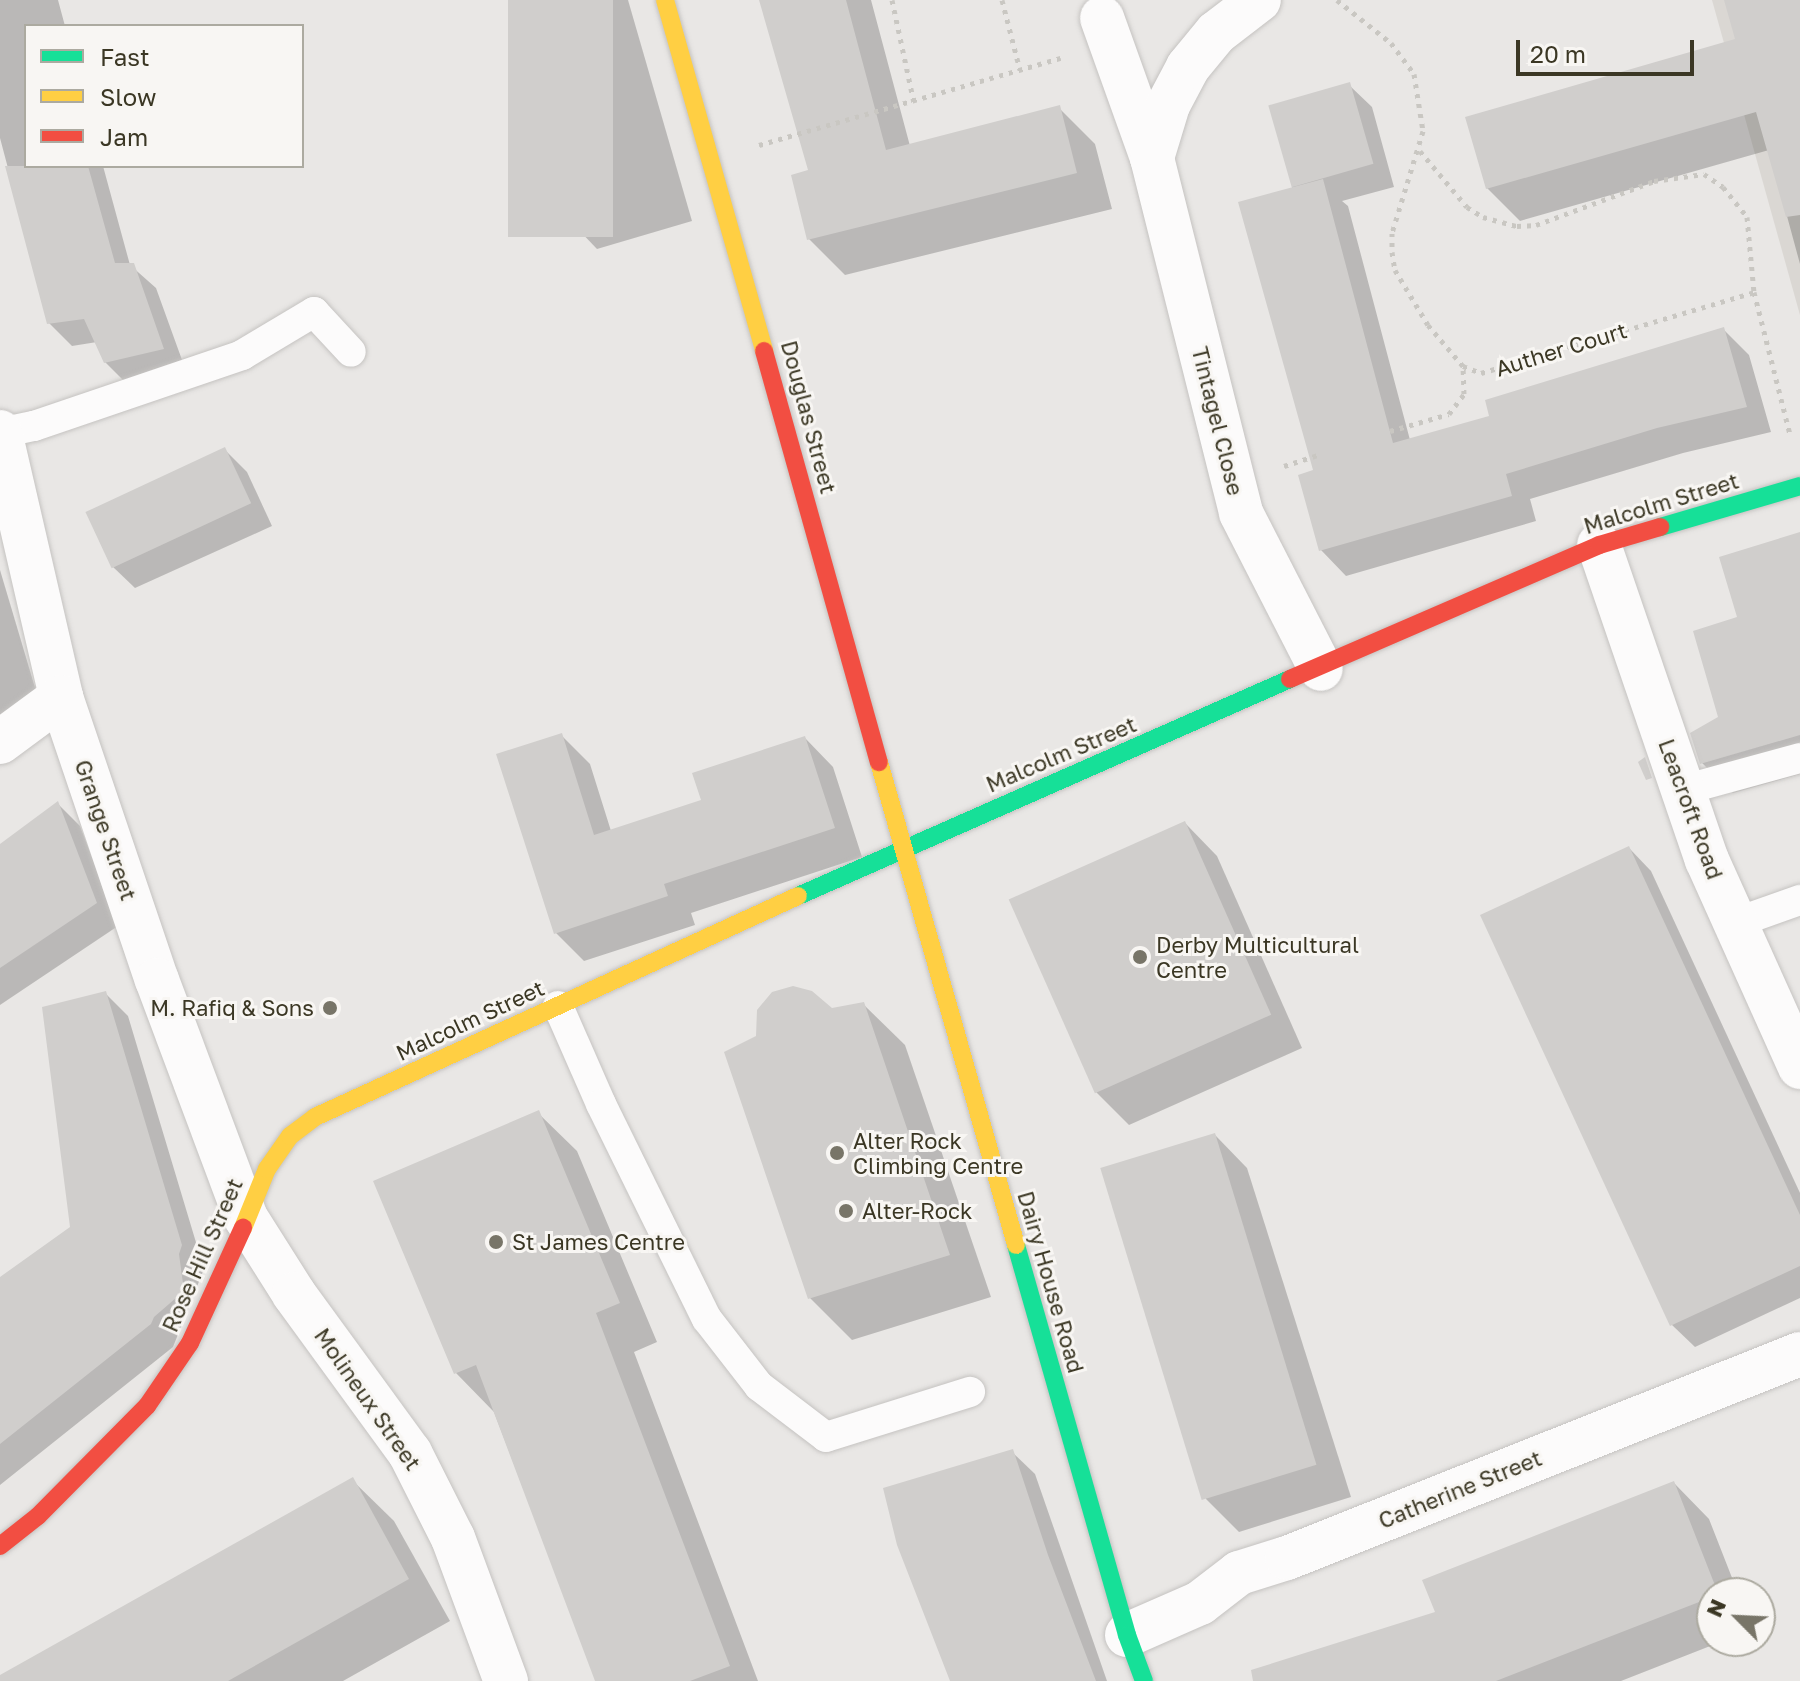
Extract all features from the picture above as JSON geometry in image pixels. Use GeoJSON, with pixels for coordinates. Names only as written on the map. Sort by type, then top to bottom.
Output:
{"type":"FeatureCollection","features":[{"type":"Feature","properties":{"kind":"street","name":"Douglas Street"},"geometry":{"type":"LineString","coordinates":[[665,0],[712,158],[903,848]]}},
{"type":"Feature","properties":{"kind":"street"},"geometry":{"type":"LineString","coordinates":[[1152,158],[1168,105],[1188,67],[1216,33],[1259,0]]}},
{"type":"Feature","properties":{"kind":"street","name":"Tintagel Close"},"geometry":{"type":"LineString","coordinates":[[1103,20],[1152,158],[1241,513],[1321,669]]}},
{"type":"Feature","properties":{"kind":"street","name":"Grange Street"},"geometry":{"type":"LineString","coordinates":[[0,432],[61,697],[157,980],[246,1218]]}},
{"type":"Feature","properties":{"kind":"street","name":"Malcolm Street"},"geometry":{"type":"LineString","coordinates":[[354,1099],[903,848],[1321,669],[1599,545],[1800,486]]}},
{"type":"Feature","properties":{"kind":"street","name":"Leacroft Road"},"geometry":{"type":"LineString","coordinates":[[1599,545],[1707,860],[1800,1067]]}},
{"type":"Feature","properties":{"kind":"street"},"geometry":{"type":"LineString","coordinates":[[0,742],[61,697]]}},
{"type":"Feature","properties":{"kind":"street","name":"Dairy House Road"},"geometry":{"type":"LineString","coordinates":[[903,848],[1127,1635],[1144,1681]]}},
{"type":"Feature","properties":{"kind":"street","name":"Rose Hill Street"},"geometry":{"type":"LineString","coordinates":[[0,1546],[38,1516],[147,1406],[190,1343],[220,1284],[267,1169],[290,1136],[315,1117],[354,1099]]}},
{"type":"Feature","properties":{"kind":"street","name":"Molineux Street"},"geometry":{"type":"LineString","coordinates":[[246,1218],[294,1294],[410,1453],[453,1538],[506,1681]]}},
{"type":"Feature","properties":{"kind":"street","name":"Catherine Street"},"geometry":{"type":"LineString","coordinates":[[1127,1635],[1200,1603],[1239,1573],[1287,1558],[1800,1354]]}},
{"type":"Feature","properties":{"kind":"lane"},"geometry":{"type":"LineString","coordinates":[[0,432],[34,426],[242,355],[314,312],[351,352]]}},
{"type":"Feature","properties":{"kind":"lane"},"geometry":{"type":"LineString","coordinates":[[1683,790],[1800,758]]}},
{"type":"Feature","properties":{"kind":"lane"},"geometry":{"type":"LineString","coordinates":[[1735,923],[1800,900]]}},
{"type":"Feature","properties":{"kind":"lane"},"geometry":{"type":"LineString","coordinates":[[558,1006],[601,1104],[707,1319],[759,1386],[826,1437],[970,1392]]}},
{"type":"Feature","properties":{"kind":"path"},"geometry":{"type":"LineString","coordinates":[[892,0],[914,103]]}},
{"type":"Feature","properties":{"kind":"path"},"geometry":{"type":"LineString","coordinates":[[1002,0],[1020,70]]}},
{"type":"Feature","properties":{"kind":"path","name":"Auther Court"},"geometry":{"type":"LineString","coordinates":[[1337,0],[1381,33],[1414,74],[1422,111],[1420,150],[1392,233],[1395,270],[1428,325],[1463,366],[1481,373],[1754,292]]}},
{"type":"Feature","properties":{"kind":"path"},"geometry":{"type":"LineString","coordinates":[[712,158],[914,103],[1020,70],[1103,20]]}},
{"type":"Feature","properties":{"kind":"path"},"geometry":{"type":"LineString","coordinates":[[1420,150],[1467,207],[1483,217],[1517,226],[1536,225],[1654,181],[1704,174],[1723,187],[1747,217],[1754,292],[1792,442]]}},
{"type":"Feature","properties":{"kind":"path"},"geometry":{"type":"LineString","coordinates":[[1390,431],[1449,414],[1464,394],[1463,366]]}},
{"type":"Feature","properties":{"kind":"shaded area"},"geometry":{"type":"Polygon","coordinates":[[[1712,0],[1800,0],[1800,315],[1712,0]]]}},
{"type":"Feature","properties":{"kind":"building"},"geometry":{"type":"Polygon","coordinates":[[[508,0],[613,0],[613,237],[508,237],[508,0]]]}},
{"type":"Feature","properties":{"kind":"building"},"geometry":{"type":"Polygon","coordinates":[[[759,0],[846,0],[886,150],[1060,105],[1077,173],[807,240],[791,175],[808,170],[759,0]]]}},
{"type":"Feature","properties":{"kind":"building"},"geometry":{"type":"Polygon","coordinates":[[[1724,0],[1800,0],[1800,215],[1786,217],[1756,112],[1486,189],[1465,117],[1735,39],[1724,0]]]}},
{"type":"Feature","properties":{"kind":"building"},"geometry":{"type":"Polygon","coordinates":[[[1350,82],[1373,164],[1292,187],[1268,105],[1350,82]]]}},
{"type":"Feature","properties":{"kind":"building"},"geometry":{"type":"Polygon","coordinates":[[[5,166],[89,168],[115,263],[134,263],[164,349],[104,363],[84,319],[47,324],[5,166]]]}},
{"type":"Feature","properties":{"kind":"building"},"geometry":{"type":"Polygon","coordinates":[[[1323,179],[1393,443],[1489,416],[1485,400],[1724,327],[1747,407],[1657,428],[1506,474],[1512,496],[1319,551],[1298,475],[1313,470],[1238,202],[1323,179]]]}},
{"type":"Feature","properties":{"kind":"building"},"geometry":{"type":"Polygon","coordinates":[[[225,447],[251,503],[112,568],[85,512],[225,447]]]}},
{"type":"Feature","properties":{"kind":"building"},"geometry":{"type":"Polygon","coordinates":[[[1800,532],[1800,735],[1700,764],[1690,733],[1718,717],[1693,631],[1737,617],[1719,557],[1800,532]]]}},
{"type":"Feature","properties":{"kind":"building"},"geometry":{"type":"Polygon","coordinates":[[[562,733],[594,835],[701,800],[692,773],[805,736],[835,828],[664,884],[668,896],[554,934],[496,754],[562,733]]]}},
{"type":"Feature","properties":{"kind":"building"},"geometry":{"type":"Polygon","coordinates":[[[1645,757],[1652,778],[1646,780],[1638,762],[1645,757]]]}},
{"type":"Feature","properties":{"kind":"building"},"geometry":{"type":"Polygon","coordinates":[[[58,801],[97,903],[0,968],[0,844],[58,801]]]}},
{"type":"Feature","properties":{"kind":"building","name":"Derby Multicultural Centre"},"geometry":{"type":"Polygon","coordinates":[[[1185,821],[1271,1015],[1095,1093],[1009,900],[1185,821]]]}},
{"type":"Feature","properties":{"kind":"building"},"geometry":{"type":"Polygon","coordinates":[[[1629,846],[1800,1215],[1800,1266],[1670,1326],[1480,915],[1629,846]]]}},
{"type":"Feature","properties":{"kind":"building","name":"Alter Rock Climbing Centre"},"geometry":{"type":"Polygon","coordinates":[[[793,986],[812,991],[832,1008],[864,1002],[950,1255],[808,1299],[724,1052],[756,1036],[757,1010],[772,992],[793,986]]]}},
{"type":"Feature","properties":{"kind":"building"},"geometry":{"type":"Polygon","coordinates":[[[106,991],[182,1245],[179,1254],[184,1291],[154,1317],[151,1324],[0,1444],[0,1277],[70,1227],[42,1007],[106,991]]]}},
{"type":"Feature","properties":{"kind":"building"},"geometry":{"type":"Polygon","coordinates":[[[539,1110],[620,1303],[596,1313],[730,1666],[690,1681],[595,1681],[476,1365],[454,1374],[373,1181],[539,1110]]]}},
{"type":"Feature","properties":{"kind":"building"},"geometry":{"type":"Polygon","coordinates":[[[1215,1133],[1316,1465],[1202,1500],[1100,1168],[1215,1133]]]}},
{"type":"Feature","properties":{"kind":"building"},"geometry":{"type":"Polygon","coordinates":[[[1013,1449],[1048,1555],[1096,1681],[950,1681],[897,1545],[883,1488],[1013,1449]]]}},
{"type":"Feature","properties":{"kind":"building"},"geometry":{"type":"Polygon","coordinates":[[[353,1477],[409,1579],[228,1681],[0,1681],[0,1675],[353,1477]]]}},
{"type":"Feature","properties":{"kind":"building"},"geometry":{"type":"Polygon","coordinates":[[[1674,1481],[1712,1577],[1696,1577],[1696,1603],[1496,1681],[1253,1681],[1251,1670],[1435,1612],[1422,1580],[1674,1481]]]}},
{"type":"Feature","properties":{"kind":"traffic: fast"},"geometry":{"type":"LineString","coordinates":[[1660,527],[1800,486]]}},
{"type":"Feature","properties":{"kind":"traffic: fast"},"geometry":{"type":"LineString","coordinates":[[798,896],[1290,679]]}},
{"type":"Feature","properties":{"kind":"traffic: fast"},"geometry":{"type":"LineString","coordinates":[[1016,1245],[1127,1635],[1144,1681]]}},
{"type":"Feature","properties":{"kind":"traffic: slow"},"geometry":{"type":"LineString","coordinates":[[665,0],[764,351]]}},
{"type":"Feature","properties":{"kind":"traffic: slow"},"geometry":{"type":"LineString","coordinates":[[879,762],[1016,1245]]}},
{"type":"Feature","properties":{"kind":"traffic: slow"},"geometry":{"type":"LineString","coordinates":[[243,1228],[267,1169],[290,1136],[315,1117],[798,896]]}},
{"type":"Feature","properties":{"kind":"traffic: jam"},"geometry":{"type":"LineString","coordinates":[[764,351],[879,762]]}},
{"type":"Feature","properties":{"kind":"traffic: jam"},"geometry":{"type":"LineString","coordinates":[[1290,679],[1599,545],[1660,527]]}},
{"type":"Feature","properties":{"kind":"traffic: jam"},"geometry":{"type":"LineString","coordinates":[[0,1546],[38,1516],[147,1406],[190,1343],[243,1228]]}},
{"type":"Feature","properties":{"kind":"place","name":"Derby Multicultural Centre"},"geometry":{"type":"Point","coordinates":[1140,957]}},
{"type":"Feature","properties":{"kind":"place","name":"M. Rafiq & Sons"},"geometry":{"type":"Point","coordinates":[330,1008]}},
{"type":"Feature","properties":{"kind":"place","name":"Alter Rock Climbing Centre"},"geometry":{"type":"Point","coordinates":[837,1153]}},
{"type":"Feature","properties":{"kind":"place","name":"Alter-Rock"},"geometry":{"type":"Point","coordinates":[846,1211]}},
{"type":"Feature","properties":{"kind":"place","name":"St James Centre"},"geometry":{"type":"Point","coordinates":[496,1242]}}]}
